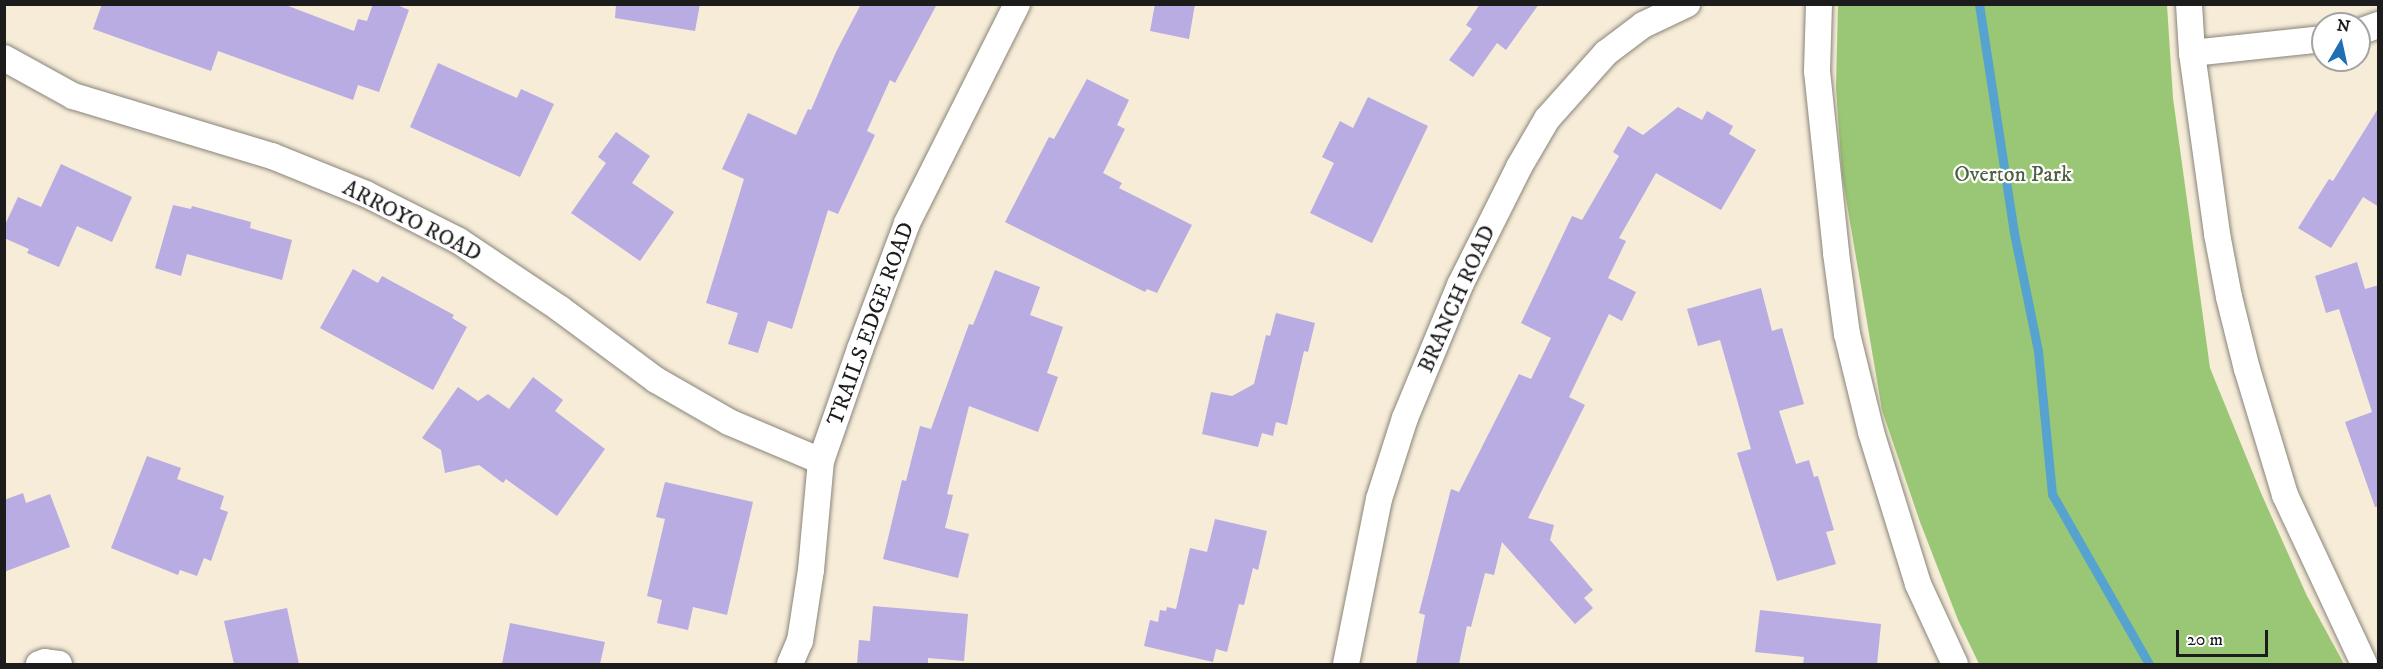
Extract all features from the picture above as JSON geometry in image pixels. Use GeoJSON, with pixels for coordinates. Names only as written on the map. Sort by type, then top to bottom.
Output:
{"type":"FeatureCollection","features":[{"type":"Feature","properties":{"kind":"street","name":"TRAILS EDGE ROAD"},"geometry":{"type":"LineString","coordinates":[[790,664],[800,641],[811,570],[821,461],[907,223],[1017,4]]}},
{"type":"Feature","properties":{"kind":"street","name":"BRANCH ROAD"},"geometry":{"type":"LineString","coordinates":[[1346,664],[1379,500],[1406,418],[1460,285],[1519,167],[1547,119],[1606,53],[1643,25],[1687,4]]}},
{"type":"Feature","properties":{"kind":"street"},"geometry":{"type":"LineString","coordinates":[[1819,4],[1817,71],[1847,334],[1871,432],[1918,584],[1954,664]]}},
{"type":"Feature","properties":{"kind":"street"},"geometry":{"type":"LineString","coordinates":[[2189,4],[2192,53],[2217,234],[2229,297],[2247,369],[2285,495],[2364,664]]}},
{"type":"Feature","properties":{"kind":"street"},"geometry":{"type":"LineString","coordinates":[[2192,53],[2311,40]]}},
{"type":"Feature","properties":{"kind":"street","name":"ARROYO ROAD"},"geometry":{"type":"LineString","coordinates":[[4,58],[73,96],[272,156],[366,194],[459,241],[559,308],[656,380],[729,422],[821,461]]}},
{"type":"Feature","properties":{"kind":"street"},"geometry":{"type":"LineString","coordinates":[[39,664],[45,662],[59,664]]}},
{"type":"Feature","properties":{"kind":"green space","name":"Overton Park"},"geometry":{"type":"Polygon","coordinates":[[[1838,5],[2167,5],[2173,98],[2210,368],[2261,493],[2307,596],[2344,664],[1979,664],[1958,620],[1920,522],[1882,410],[1842,175],[1836,88],[1838,5]]]}},
{"type":"Feature","properties":{"kind":"building"},"geometry":{"type":"Polygon","coordinates":[[[102,4],[283,4],[354,31],[358,19],[367,21],[373,4],[395,4],[409,10],[379,92],[358,85],[353,100],[218,51],[211,71],[93,29],[102,4]]]}},
{"type":"Feature","properties":{"kind":"building"},"geometry":{"type":"Polygon","coordinates":[[[616,4],[700,4],[695,31],[615,18],[616,4]]]}},
{"type":"Feature","properties":{"kind":"building"},"geometry":{"type":"Polygon","coordinates":[[[861,4],[937,4],[895,83],[890,80],[867,131],[875,135],[838,214],[828,210],[792,329],[768,321],[758,353],[728,344],[738,313],[706,303],[744,179],[722,169],[748,113],[796,135],[808,109],[811,110],[836,52],[861,4]]]}},
{"type":"Feature","properties":{"kind":"building"},"geometry":{"type":"Polygon","coordinates":[[[1155,4],[1195,4],[1189,39],[1150,31],[1155,4]]]}},
{"type":"Feature","properties":{"kind":"building"},"geometry":{"type":"Polygon","coordinates":[[[1480,4],[1539,4],[1506,50],[1497,43],[1473,77],[1449,60],[1472,29],[1466,25],[1480,4]]]}},
{"type":"Feature","properties":{"kind":"building"},"geometry":{"type":"Polygon","coordinates":[[[438,63],[517,98],[521,89],[554,104],[520,177],[410,127],[438,63]]]}},
{"type":"Feature","properties":{"kind":"building"},"geometry":{"type":"Polygon","coordinates":[[[1087,79],[1129,100],[1117,125],[1125,129],[1103,173],[1122,183],[1119,188],[1192,225],[1157,293],[1147,289],[1145,292],[1005,222],[1049,137],[1054,139],[1087,79]]]}},
{"type":"Feature","properties":{"kind":"building"},"geometry":{"type":"Polygon","coordinates":[[[1368,97],[1428,126],[1372,243],[1310,213],[1334,163],[1322,157],[1340,121],[1353,128],[1368,97]]]}},
{"type":"Feature","properties":{"kind":"building"},"geometry":{"type":"Polygon","coordinates":[[[1678,107],[1702,120],[1707,111],[1733,126],[1729,134],[1756,150],[1721,210],[1656,173],[1619,238],[1626,241],[1608,278],[1636,292],[1622,321],[1609,314],[1569,397],[1585,405],[1528,518],[1554,525],[1550,540],[1593,590],[1584,598],[1593,608],[1575,624],[1502,542],[1494,575],[1485,573],[1471,627],[1467,626],[1459,664],[1416,664],[1425,615],[1419,613],[1451,489],[1459,492],[1519,374],[1531,379],[1551,338],[1521,323],[1572,216],[1582,220],[1619,156],[1613,152],[1628,126],[1643,135],[1678,107]]]}},
{"type":"Feature","properties":{"kind":"building"},"geometry":{"type":"Polygon","coordinates":[[[2379,107],[2379,207],[2363,197],[2331,248],[2298,228],[2329,179],[2333,181],[2379,107]]]}},
{"type":"Feature","properties":{"kind":"building"},"geometry":{"type":"Polygon","coordinates":[[[616,132],[650,156],[632,183],[674,212],[640,261],[571,213],[606,163],[598,157],[616,132]]]}},
{"type":"Feature","properties":{"kind":"building"},"geometry":{"type":"Polygon","coordinates":[[[61,164],[132,197],[112,242],[77,226],[59,267],[27,253],[29,249],[4,238],[4,227],[18,197],[41,207],[61,164]]]}},
{"type":"Feature","properties":{"kind":"building"},"geometry":{"type":"Polygon","coordinates":[[[173,205],[191,209],[192,206],[251,222],[250,228],[292,240],[282,280],[187,254],[181,276],[155,268],[173,205]]]}},
{"type":"Feature","properties":{"kind":"building"},"geometry":{"type":"Polygon","coordinates":[[[2357,262],[2365,289],[2379,285],[2379,506],[2375,507],[2345,422],[2372,412],[2339,309],[2326,313],[2315,276],[2357,262]]]}},
{"type":"Feature","properties":{"kind":"building"},"geometry":{"type":"Polygon","coordinates":[[[353,269],[378,283],[382,276],[454,315],[452,318],[467,327],[433,390],[320,328],[353,269]]]}},
{"type":"Feature","properties":{"kind":"building"},"geometry":{"type":"Polygon","coordinates":[[[995,270],[1040,287],[1030,315],[1063,327],[1047,373],[1058,377],[1038,432],[969,406],[947,494],[953,495],[945,528],[969,534],[958,578],[883,559],[902,480],[906,481],[920,426],[931,429],[969,324],[973,325],[995,270]]]}},
{"type":"Feature","properties":{"kind":"building"},"geometry":{"type":"Polygon","coordinates":[[[1761,288],[1772,331],[1782,328],[1804,404],[1779,411],[1796,464],[1809,460],[1814,477],[1818,476],[1834,530],[1826,532],[1836,564],[1777,581],[1737,453],[1751,449],[1720,340],[1698,346],[1687,309],[1761,288]]]}},
{"type":"Feature","properties":{"kind":"building"},"geometry":{"type":"Polygon","coordinates":[[[1276,313],[1315,323],[1308,352],[1304,351],[1287,425],[1276,422],[1273,436],[1262,433],[1258,447],[1202,434],[1211,392],[1232,396],[1254,384],[1266,335],[1270,336],[1276,313]]]}},
{"type":"Feature","properties":{"kind":"building"},"geometry":{"type":"Polygon","coordinates":[[[533,377],[563,400],[555,411],[605,449],[557,516],[506,479],[503,483],[479,465],[445,473],[441,450],[422,438],[458,387],[478,401],[488,394],[509,409],[533,377]]]}},
{"type":"Feature","properties":{"kind":"building"},"geometry":{"type":"Polygon","coordinates":[[[147,456],[181,468],[177,479],[224,496],[220,509],[228,512],[211,561],[204,558],[197,576],[180,570],[178,575],[111,548],[147,456]]]}},
{"type":"Feature","properties":{"kind":"building"},"geometry":{"type":"Polygon","coordinates":[[[665,482],[753,502],[727,615],[693,607],[688,630],[657,623],[662,600],[647,596],[665,519],[656,517],[665,482]]]}},
{"type":"Feature","properties":{"kind":"building"},"geometry":{"type":"Polygon","coordinates":[[[23,493],[26,503],[50,494],[70,547],[4,572],[4,500],[23,493]]]}},
{"type":"Feature","properties":{"kind":"building"},"geometry":{"type":"Polygon","coordinates":[[[1215,519],[1267,531],[1258,570],[1253,568],[1244,605],[1239,604],[1227,652],[1216,649],[1213,662],[1144,646],[1150,620],[1158,622],[1160,610],[1166,611],[1167,607],[1176,609],[1190,548],[1207,552],[1215,519]]]}},
{"type":"Feature","properties":{"kind":"building"},"geometry":{"type":"Polygon","coordinates":[[[873,606],[968,614],[964,661],[928,658],[928,664],[857,664],[859,640],[870,641],[873,606]]]}},
{"type":"Feature","properties":{"kind":"building"},"geometry":{"type":"Polygon","coordinates":[[[287,608],[299,664],[234,664],[224,621],[287,608]]]}},
{"type":"Feature","properties":{"kind":"building"},"geometry":{"type":"Polygon","coordinates":[[[1760,610],[1881,624],[1877,664],[1803,664],[1804,657],[1755,652],[1760,610]]]}},
{"type":"Feature","properties":{"kind":"building"},"geometry":{"type":"Polygon","coordinates":[[[510,623],[605,642],[600,664],[502,664],[510,623]]]}},
{"type":"Feature","properties":{"kind":"waterway"},"geometry":{"type":"LineString","coordinates":[[1979,4],[2014,233],[2038,351],[2052,494],[2149,664]]}}]}
